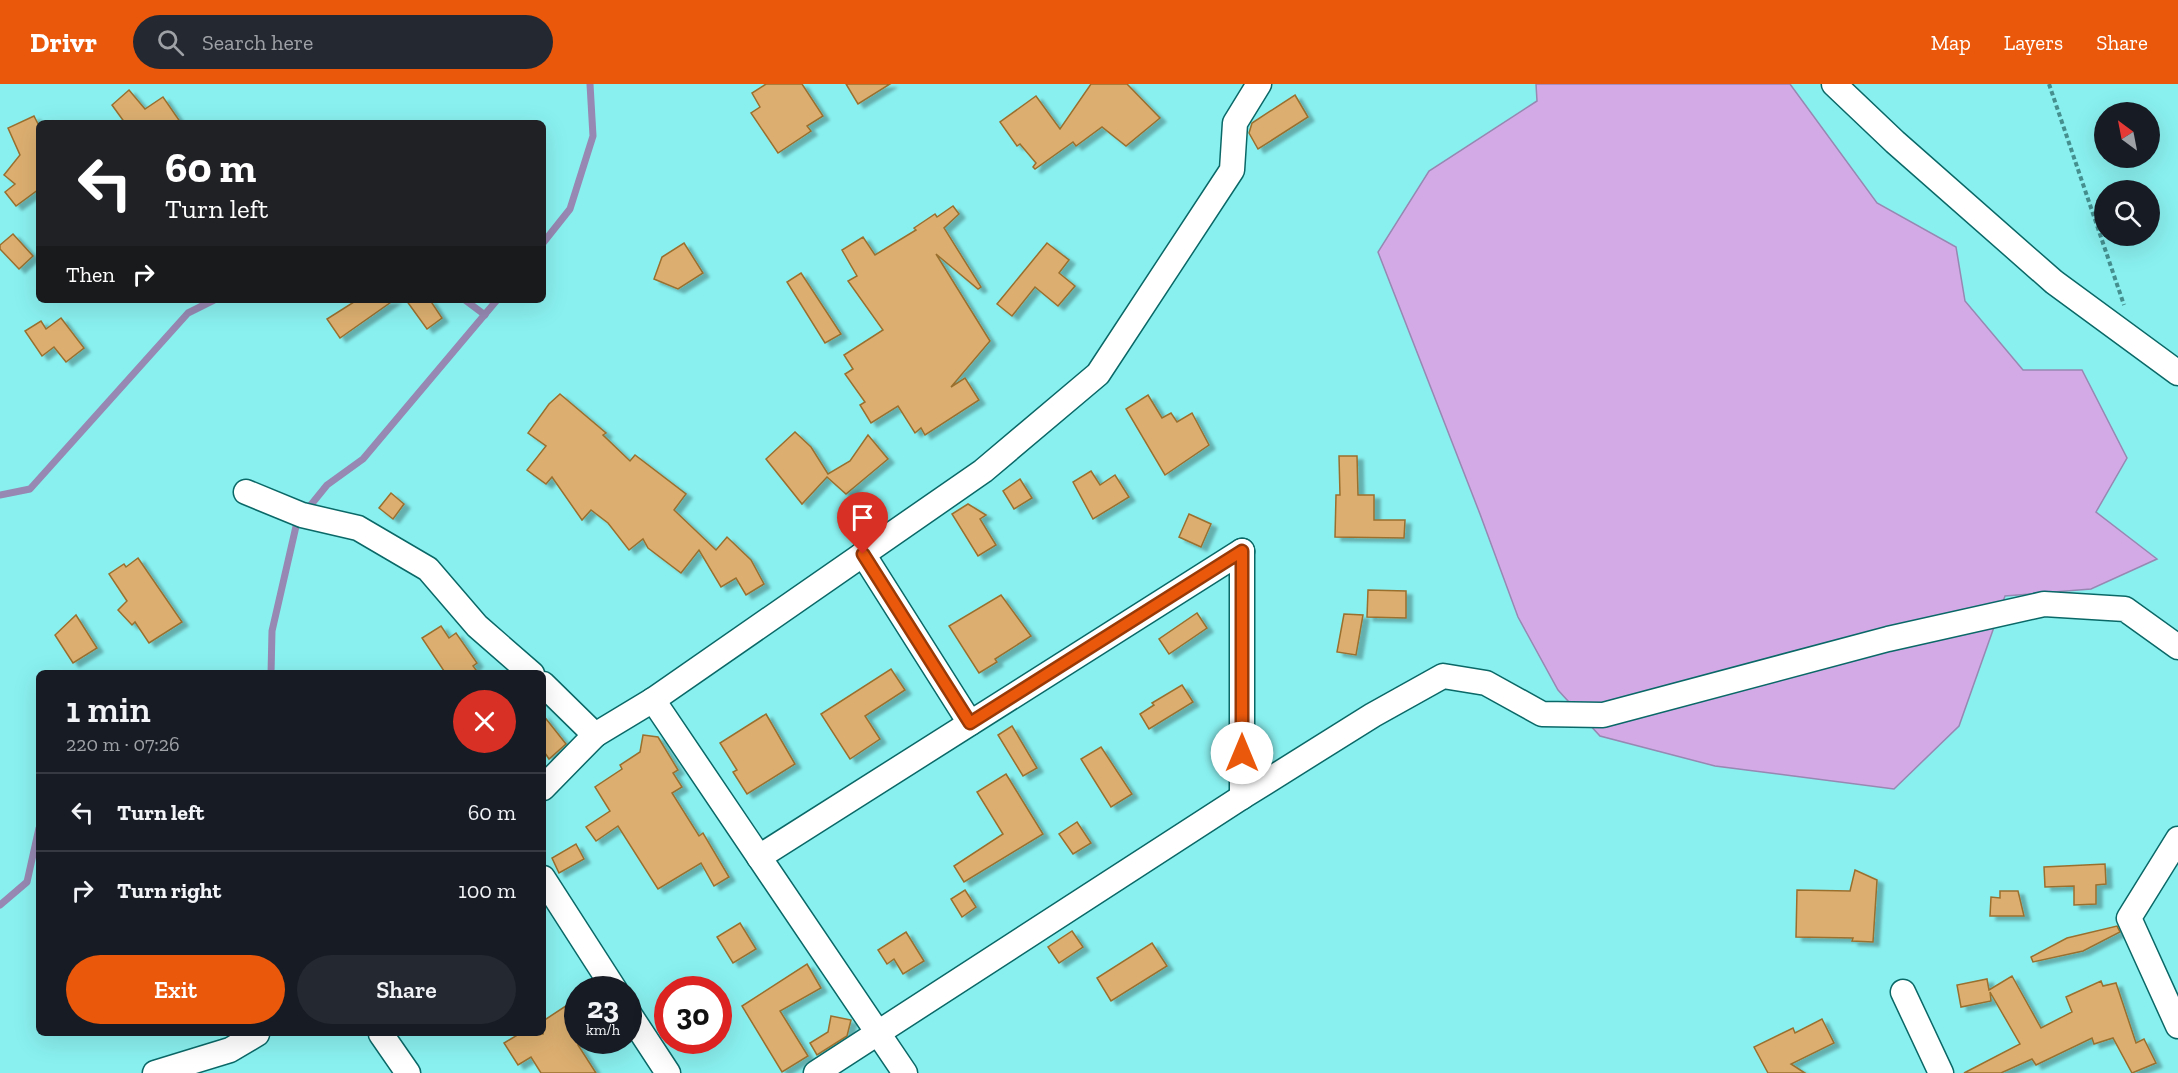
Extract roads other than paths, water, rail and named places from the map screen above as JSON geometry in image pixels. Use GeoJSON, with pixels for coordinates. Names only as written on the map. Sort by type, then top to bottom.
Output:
{"type":"FeatureCollection","features":[{"type":"Feature","properties":{"kind":"street"},"geometry":{"type":"LineString","coordinates":[[546,785],[595,735],[653,700],[983,471],[1098,374],[1232,170],[1235,123],[1259,84]]}},
{"type":"Feature","properties":{"kind":"street"},"geometry":{"type":"LineString","coordinates":[[1834,84],[1895,142],[2054,282],[2178,372]]}},
{"type":"Feature","properties":{"kind":"street"},"geometry":{"type":"LineString","coordinates":[[246,492],[303,514],[358,528],[428,569],[477,626],[527,670]]}},
{"type":"Feature","properties":{"kind":"street"},"geometry":{"type":"LineString","coordinates":[[759,857],[1242,551],[1242,798]]}},
{"type":"Feature","properties":{"kind":"street"},"geometry":{"type":"LineString","coordinates":[[863,554],[970,723]]}},
{"type":"Feature","properties":{"kind":"street"},"geometry":{"type":"LineString","coordinates":[[816,1073],[1372,715],[1443,676],[1486,682],[1542,714],[1603,715],[1888,639],[2044,603],[2126,609],[2178,647]]}},
{"type":"Feature","properties":{"kind":"street"},"geometry":{"type":"LineString","coordinates":[[546,687],[595,735]]}},
{"type":"Feature","properties":{"kind":"street"},"geometry":{"type":"LineString","coordinates":[[653,700],[905,1073]]}},
{"type":"Feature","properties":{"kind":"street"},"geometry":{"type":"LineString","coordinates":[[2178,839],[2129,918],[2178,1026]]}},
{"type":"Feature","properties":{"kind":"street"},"geometry":{"type":"LineString","coordinates":[[546,883],[606,976]]}},
{"type":"Feature","properties":{"kind":"street"},"geometry":{"type":"LineString","coordinates":[[1903,992],[1941,1073]]}},
{"type":"Feature","properties":{"kind":"street"},"geometry":{"type":"LineString","coordinates":[[642,1033],[668,1073]]}},
{"type":"Feature","properties":{"kind":"street"},"geometry":{"type":"LineString","coordinates":[[155,1073],[230,1050],[254,1036]]}},
{"type":"Feature","properties":{"kind":"street"},"geometry":{"type":"LineString","coordinates":[[382,1036],[408,1073]]}},
{"type":"Feature","properties":{"kind":"waterway"},"geometry":{"type":"LineString","coordinates":[[546,239],[570,209],[593,136],[590,84]]}},
{"type":"Feature","properties":{"kind":"waterway"},"geometry":{"type":"LineString","coordinates":[[0,495],[30,489],[188,313],[208,303]]}},
{"type":"Feature","properties":{"kind":"waterway"},"geometry":{"type":"LineString","coordinates":[[469,303],[485,315]]}},
{"type":"Feature","properties":{"kind":"waterway"},"geometry":{"type":"LineString","coordinates":[[271,670],[272,631],[297,522],[327,485],[363,459],[494,303]]}},
{"type":"Feature","properties":{"kind":"waterway"},"geometry":{"type":"LineString","coordinates":[[0,905],[27,882],[36,842]]}}]}
